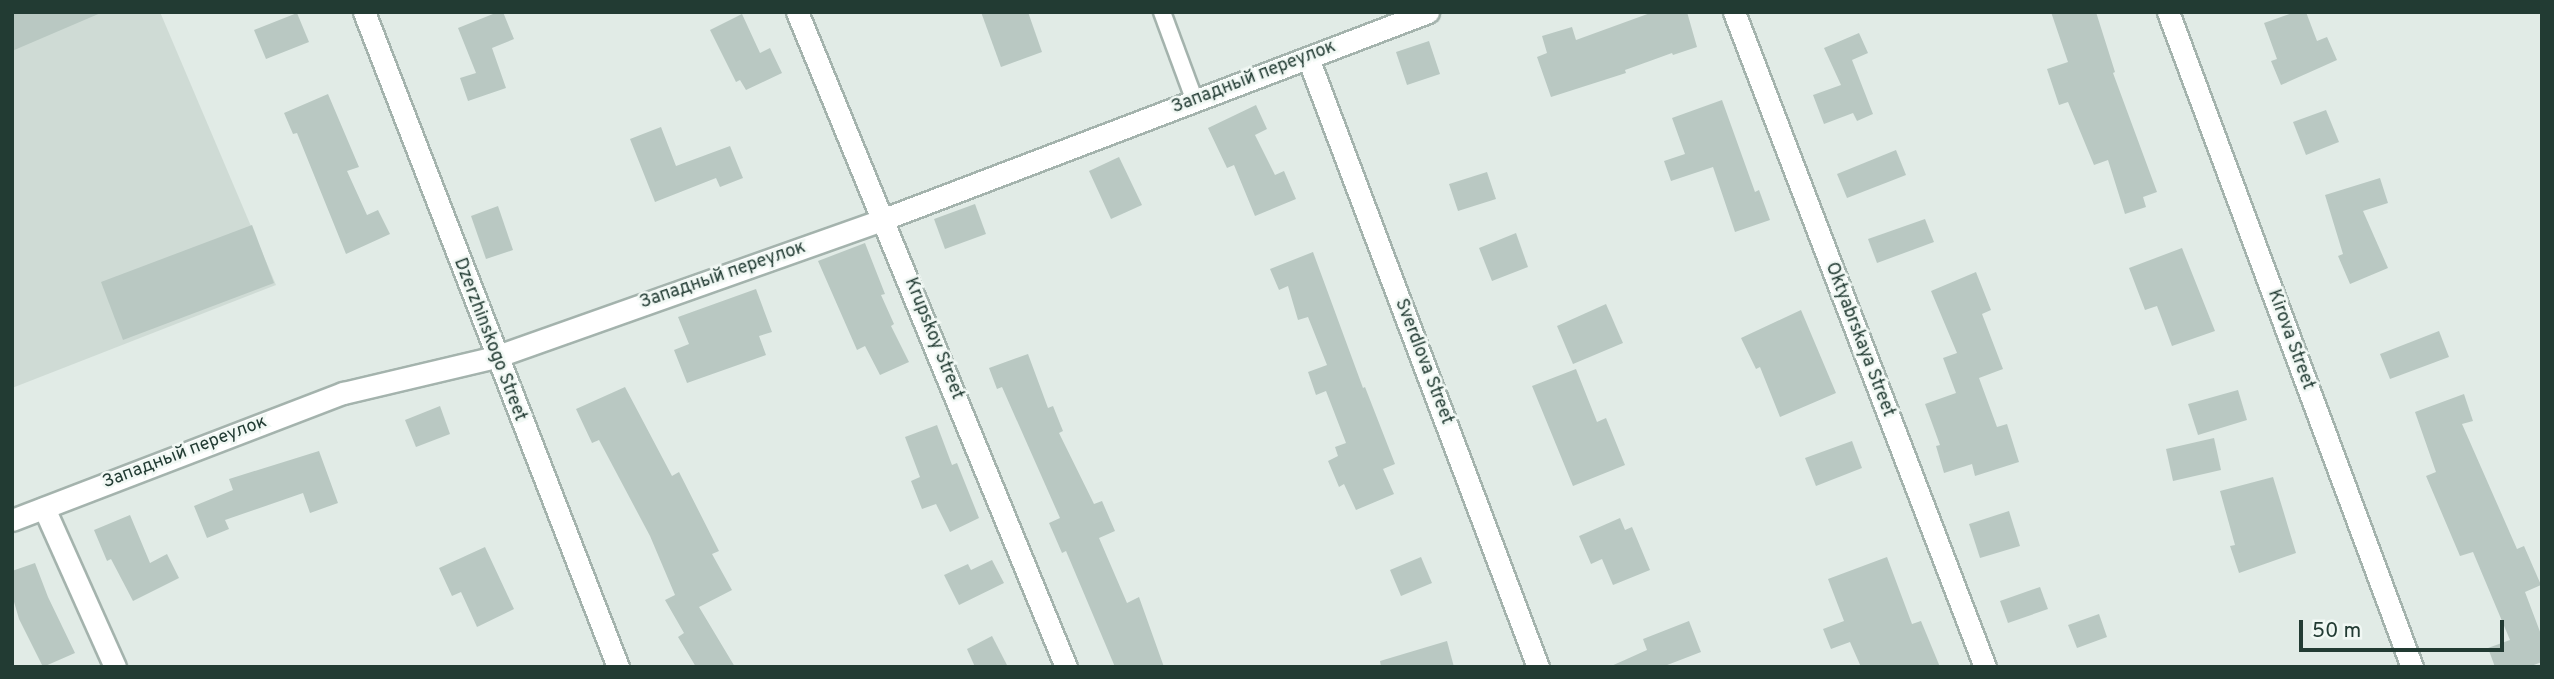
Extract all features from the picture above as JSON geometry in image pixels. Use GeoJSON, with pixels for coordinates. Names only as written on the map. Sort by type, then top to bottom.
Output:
{"type":"FeatureCollection","features":[{"type":"Feature","properties":{"kind":"street","name":"Dzerzhinskogo Street"},"geometry":{"type":"LineString","coordinates":[[364,12],[495,357],[618,667]]}},
{"type":"Feature","properties":{"kind":"street","name":"Krupskoy Street"},"geometry":{"type":"LineString","coordinates":[[797,12],[1066,667]]}},
{"type":"Feature","properties":{"kind":"street","name":"Западный переулок"},"geometry":{"type":"LineString","coordinates":[[12,520],[343,393],[495,357],[884,219],[1428,12]]}},
{"type":"Feature","properties":{"kind":"street","name":"Oktyabrskaya Street"},"geometry":{"type":"LineString","coordinates":[[1734,12],[1985,667]]}},
{"type":"Feature","properties":{"kind":"street","name":"Kirova Street"},"geometry":{"type":"LineString","coordinates":[[2168,12],[2412,667]]}},
{"type":"Feature","properties":{"kind":"street","name":"Sverdlova Street"},"geometry":{"type":"LineString","coordinates":[[1308,58],[1538,667]]}},
{"type":"Feature","properties":{"kind":"street"},"geometry":{"type":"LineString","coordinates":[[44,508],[115,667]]}},
{"type":"Feature","properties":{"kind":"lane"},"geometry":{"type":"LineString","coordinates":[[1162,12],[1195,100]]}},
{"type":"Feature","properties":{"kind":"shaded area"},"geometry":{"type":"Polygon","coordinates":[[[12,12],[160,12],[276,285],[12,388],[12,12]]]}},
{"type":"Feature","properties":{"kind":"building"},"geometry":{"type":"Polygon","coordinates":[[[12,12],[103,12],[12,51],[12,12]]]}},
{"type":"Feature","properties":{"kind":"building"},"geometry":{"type":"Polygon","coordinates":[[[503,12],[514,39],[492,48],[506,88],[468,101],[460,78],[476,73],[458,28],[503,12]]]}},
{"type":"Feature","properties":{"kind":"building"},"geometry":{"type":"Polygon","coordinates":[[[981,12],[1028,12],[1042,52],[1001,67],[981,12]]]}},
{"type":"Feature","properties":{"kind":"building"},"geometry":{"type":"Polygon","coordinates":[[[1653,12],[1687,12],[1697,47],[1673,55],[1672,53],[1625,70],[1626,73],[1551,97],[1537,57],[1547,53],[1542,36],[1572,27],[1576,40],[1653,12]]]}},
{"type":"Feature","properties":{"kind":"building"},"geometry":{"type":"Polygon","coordinates":[[[2051,12],[2096,12],[2115,72],[2113,73],[2157,192],[2143,197],[2146,207],[2125,214],[2108,160],[2094,165],[2068,102],[2059,105],[2047,69],[2068,62],[2051,12]]]}},
{"type":"Feature","properties":{"kind":"building"},"geometry":{"type":"Polygon","coordinates":[[[2295,12],[2306,12],[2317,41],[2327,37],[2337,60],[2281,85],[2271,61],[2277,59],[2264,23],[2295,12]]]}},
{"type":"Feature","properties":{"kind":"building"},"geometry":{"type":"Polygon","coordinates":[[[297,13],[309,42],[266,59],[254,30],[297,13]]]}},
{"type":"Feature","properties":{"kind":"building"},"geometry":{"type":"Polygon","coordinates":[[[742,14],[760,53],[770,48],[782,73],[746,90],[740,80],[736,82],[710,30],[742,14]]]}},
{"type":"Feature","properties":{"kind":"building"},"geometry":{"type":"Polygon","coordinates":[[[1859,33],[1868,53],[1852,60],[1873,114],[1857,121],[1853,113],[1824,124],[1813,95],[1841,85],[1824,48],[1859,33]]]}},
{"type":"Feature","properties":{"kind":"building"},"geometry":{"type":"Polygon","coordinates":[[[1429,41],[1440,74],[1407,85],[1396,52],[1429,41]]]}},
{"type":"Feature","properties":{"kind":"building"},"geometry":{"type":"Polygon","coordinates":[[[328,94],[359,167],[347,171],[367,215],[378,210],[390,234],[346,254],[297,133],[293,134],[284,113],[328,94]]]}},
{"type":"Feature","properties":{"kind":"building"},"geometry":{"type":"Polygon","coordinates":[[[1722,100],[1755,192],[1759,190],[1770,220],[1735,232],[1713,167],[1671,181],[1664,161],[1685,154],[1672,118],[1722,100]]]}},
{"type":"Feature","properties":{"kind":"building"},"geometry":{"type":"Polygon","coordinates":[[[1256,105],[1267,129],[1255,135],[1275,175],[1284,171],[1296,199],[1255,216],[1234,165],[1227,168],[1208,128],[1256,105]]]}},
{"type":"Feature","properties":{"kind":"building"},"geometry":{"type":"Polygon","coordinates":[[[2326,110],[2339,142],[2306,155],[2293,122],[2326,110]]]}},
{"type":"Feature","properties":{"kind":"building"},"geometry":{"type":"Polygon","coordinates":[[[661,127],[676,166],[730,146],[743,178],[720,187],[716,178],[655,202],[630,139],[661,127]]]}},
{"type":"Feature","properties":{"kind":"building"},"geometry":{"type":"Polygon","coordinates":[[[1896,150],[1906,175],[1847,198],[1837,174],[1896,150]]]}},
{"type":"Feature","properties":{"kind":"building"},"geometry":{"type":"Polygon","coordinates":[[[1119,157],[1142,205],[1111,219],[1089,171],[1119,157]]]}},
{"type":"Feature","properties":{"kind":"building"},"geometry":{"type":"Polygon","coordinates":[[[1487,172],[1496,199],[1458,211],[1449,184],[1487,172]]]}},
{"type":"Feature","properties":{"kind":"building"},"geometry":{"type":"Polygon","coordinates":[[[2380,178],[2388,203],[2363,211],[2388,268],[2350,284],[2338,256],[2343,254],[2325,195],[2380,178]]]}},
{"type":"Feature","properties":{"kind":"building"},"geometry":{"type":"Polygon","coordinates":[[[975,204],[986,234],[945,249],[934,219],[975,204]]]}},
{"type":"Feature","properties":{"kind":"building"},"geometry":{"type":"Polygon","coordinates":[[[498,206],[513,250],[486,259],[471,216],[498,206]]]}},
{"type":"Feature","properties":{"kind":"building"},"geometry":{"type":"Polygon","coordinates":[[[1925,219],[1934,242],[1877,263],[1868,239],[1925,219]]]}},
{"type":"Feature","properties":{"kind":"building"},"geometry":{"type":"Polygon","coordinates":[[[252,225],[274,283],[123,340],[101,282],[252,225]]]}},
{"type":"Feature","properties":{"kind":"building"},"geometry":{"type":"Polygon","coordinates":[[[1516,233],[1528,267],[1492,281],[1479,248],[1516,233]]]}},
{"type":"Feature","properties":{"kind":"building"},"geometry":{"type":"Polygon","coordinates":[[[865,243],[885,294],[881,295],[894,324],[891,326],[909,362],[880,375],[865,346],[857,350],[818,261],[865,243]]]}},
{"type":"Feature","properties":{"kind":"building"},"geometry":{"type":"Polygon","coordinates":[[[2182,248],[2215,331],[2172,346],[2157,306],[2145,310],[2129,268],[2182,248]]]}},
{"type":"Feature","properties":{"kind":"building"},"geometry":{"type":"Polygon","coordinates":[[[1313,252],[1363,388],[1365,387],[1395,464],[1383,469],[1394,494],[1356,510],[1344,484],[1339,487],[1328,461],[1338,456],[1335,447],[1346,443],[1326,391],[1316,395],[1308,372],[1327,365],[1308,317],[1298,320],[1288,286],[1279,290],[1270,269],[1313,252]]]}},
{"type":"Feature","properties":{"kind":"building"},"geometry":{"type":"Polygon","coordinates":[[[1976,272],[1991,310],[1982,314],[2003,369],[1979,378],[1997,427],[2007,424],[2019,462],[1975,476],[1972,464],[1944,473],[1936,446],[1940,445],[1925,404],[1956,393],[1943,358],[1957,353],[1931,291],[1976,272]]]}},
{"type":"Feature","properties":{"kind":"building"},"geometry":{"type":"Polygon","coordinates":[[[756,289],[772,332],[759,336],[766,355],[687,383],[674,350],[689,344],[678,317],[756,289]]]}},
{"type":"Feature","properties":{"kind":"building"},"geometry":{"type":"Polygon","coordinates":[[[1606,304],[1623,343],[1573,364],[1557,326],[1606,304]]]}},
{"type":"Feature","properties":{"kind":"building"},"geometry":{"type":"Polygon","coordinates":[[[1801,310],[1836,393],[1780,417],[1760,367],[1756,369],[1741,338],[1801,310]]]}},
{"type":"Feature","properties":{"kind":"building"},"geometry":{"type":"Polygon","coordinates":[[[2439,331],[2449,357],[2390,379],[2380,354],[2439,331]]]}},
{"type":"Feature","properties":{"kind":"building"},"geometry":{"type":"Polygon","coordinates":[[[1028,354],[1048,408],[1053,406],[1063,431],[1059,433],[1094,504],[1102,501],[1115,531],[1099,538],[1127,603],[1139,597],[1164,667],[1115,667],[1066,551],[1062,553],[1049,523],[1060,518],[1002,387],[997,389],[989,368],[1028,354]]]}},
{"type":"Feature","properties":{"kind":"building"},"geometry":{"type":"Polygon","coordinates":[[[1576,369],[1597,422],[1606,418],[1625,465],[1573,486],[1532,386],[1576,369]]]}},
{"type":"Feature","properties":{"kind":"building"},"geometry":{"type":"Polygon","coordinates":[[[625,387],[672,476],[679,472],[719,551],[712,554],[732,590],[699,607],[735,667],[696,667],[678,637],[684,633],[665,600],[675,595],[650,536],[599,440],[592,443],[576,409],[625,387]]]}},
{"type":"Feature","properties":{"kind":"building"},"geometry":{"type":"Polygon","coordinates":[[[2238,390],[2247,420],[2198,435],[2188,404],[2238,390]]]}},
{"type":"Feature","properties":{"kind":"building"},"geometry":{"type":"Polygon","coordinates":[[[2464,394],[2473,421],[2462,424],[2517,549],[2524,546],[2541,585],[2525,592],[2542,637],[2542,662],[2528,667],[2495,667],[2488,648],[2510,640],[2473,552],[2460,556],[2426,476],[2436,472],[2415,412],[2464,394]]]}},
{"type":"Feature","properties":{"kind":"building"},"geometry":{"type":"Polygon","coordinates":[[[440,406],[450,434],[416,447],[405,420],[440,406]]]}},
{"type":"Feature","properties":{"kind":"building"},"geometry":{"type":"Polygon","coordinates":[[[937,425],[952,465],[957,463],[979,518],[950,532],[936,504],[922,509],[911,481],[920,477],[905,437],[937,425]]]}},
{"type":"Feature","properties":{"kind":"building"},"geometry":{"type":"Polygon","coordinates":[[[2214,438],[2221,470],[2173,481],[2166,449],[2214,438]]]}},
{"type":"Feature","properties":{"kind":"building"},"geometry":{"type":"Polygon","coordinates":[[[1852,441],[1862,468],[1816,486],[1805,458],[1852,441]]]}},
{"type":"Feature","properties":{"kind":"building"},"geometry":{"type":"Polygon","coordinates":[[[319,451],[338,503],[310,513],[303,493],[225,520],[229,529],[207,538],[194,506],[233,490],[229,479],[319,451]]]}},
{"type":"Feature","properties":{"kind":"building"},"geometry":{"type":"Polygon","coordinates":[[[2273,477],[2296,553],[2239,573],[2230,546],[2235,545],[2220,491],[2273,477]]]}},
{"type":"Feature","properties":{"kind":"building"},"geometry":{"type":"Polygon","coordinates":[[[2009,511],[2020,546],[1980,558],[1969,524],[2009,511]]]}},
{"type":"Feature","properties":{"kind":"building"},"geometry":{"type":"Polygon","coordinates":[[[130,515],[150,563],[167,554],[179,578],[133,601],[111,559],[107,561],[94,530],[130,515]]]}},
{"type":"Feature","properties":{"kind":"building"},"geometry":{"type":"Polygon","coordinates":[[[1620,518],[1625,530],[1632,527],[1650,570],[1613,585],[1602,559],[1591,564],[1579,536],[1620,518]]]}},
{"type":"Feature","properties":{"kind":"building"},"geometry":{"type":"Polygon","coordinates":[[[485,547],[514,609],[477,627],[461,592],[452,596],[439,568],[485,547]]]}},
{"type":"Feature","properties":{"kind":"building"},"geometry":{"type":"Polygon","coordinates":[[[1421,557],[1432,583],[1401,596],[1390,570],[1421,557]]]}},
{"type":"Feature","properties":{"kind":"building"},"geometry":{"type":"Polygon","coordinates":[[[1887,557],[1912,624],[1921,621],[1940,667],[1861,667],[1850,642],[1831,649],[1823,629],[1844,621],[1828,579],[1887,557]]]}},
{"type":"Feature","properties":{"kind":"building"},"geometry":{"type":"Polygon","coordinates":[[[992,560],[1004,583],[959,605],[944,575],[968,564],[971,570],[992,560]]]}},
{"type":"Feature","properties":{"kind":"building"},"geometry":{"type":"Polygon","coordinates":[[[35,563],[75,653],[43,667],[19,619],[12,595],[12,571],[35,563]]]}},
{"type":"Feature","properties":{"kind":"building"},"geometry":{"type":"Polygon","coordinates":[[[2040,587],[2048,609],[2008,623],[2000,601],[2040,587]]]}},
{"type":"Feature","properties":{"kind":"building"},"geometry":{"type":"Polygon","coordinates":[[[2099,614],[2107,637],[2077,648],[2068,625],[2099,614]]]}},
{"type":"Feature","properties":{"kind":"building"},"geometry":{"type":"Polygon","coordinates":[[[1689,621],[1701,652],[1662,667],[1609,667],[1647,650],[1643,639],[1689,621]]]}},
{"type":"Feature","properties":{"kind":"building"},"geometry":{"type":"Polygon","coordinates":[[[992,636],[1008,667],[975,667],[967,649],[992,636]]]}},
{"type":"Feature","properties":{"kind":"building"},"geometry":{"type":"Polygon","coordinates":[[[1447,641],[1454,667],[1381,667],[1380,661],[1447,641]]]}}]}
